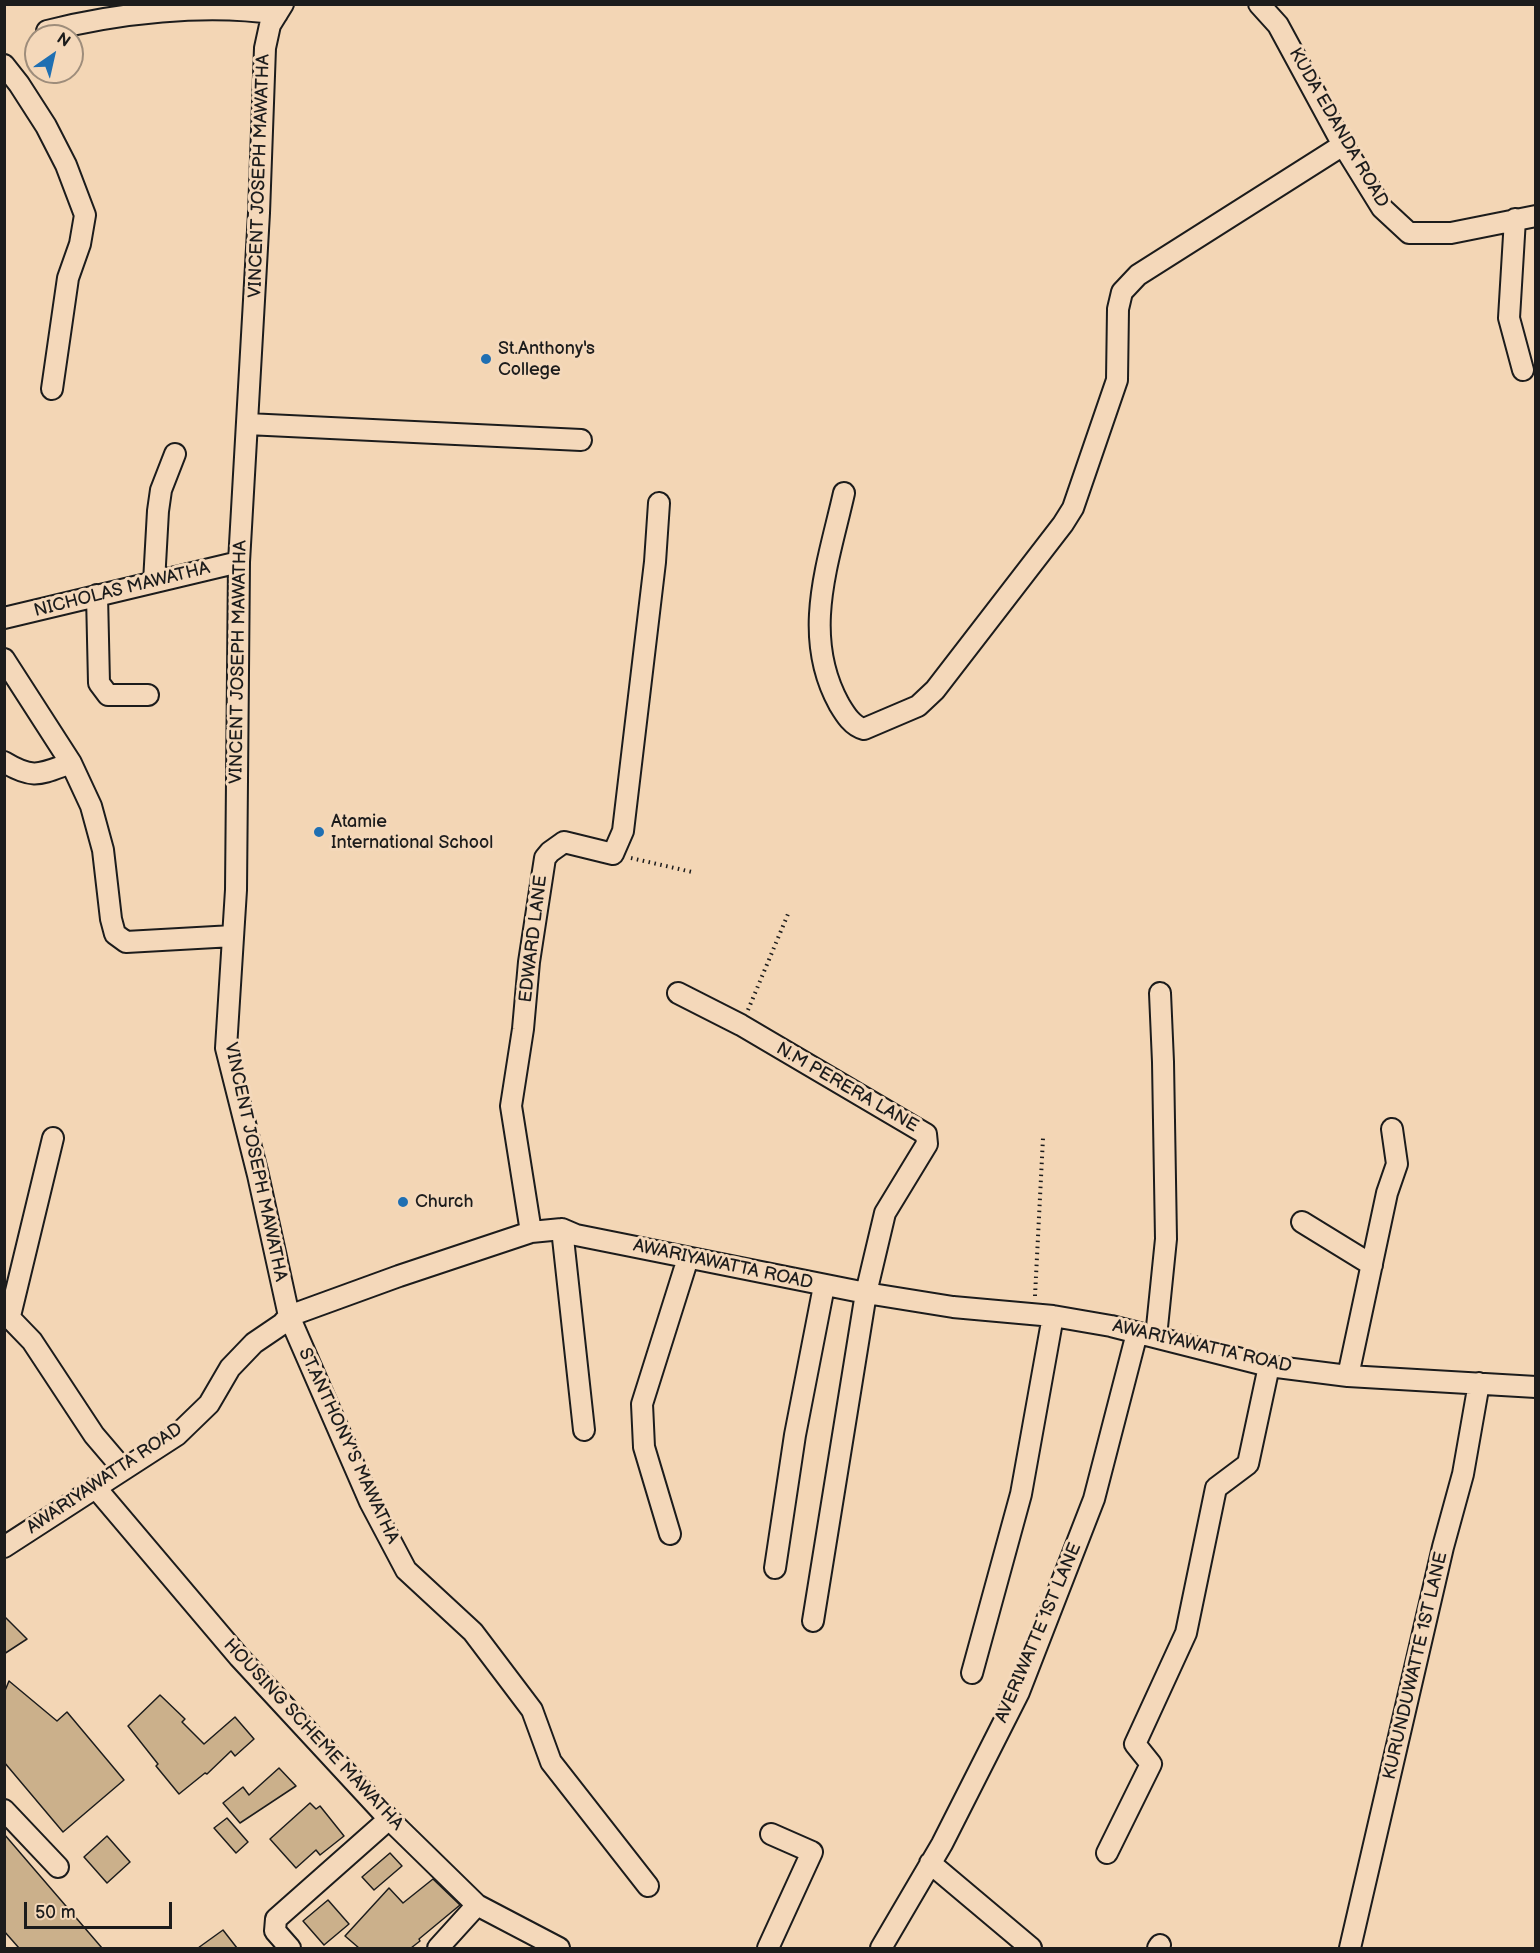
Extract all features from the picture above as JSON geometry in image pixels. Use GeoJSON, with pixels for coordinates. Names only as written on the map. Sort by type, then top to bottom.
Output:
{"type":"FeatureCollection","features":[{"type":"Feature","properties":{"kind":"street","name":"KUDA EDANDA ROAD"},"geometry":{"type":"LineString","coordinates":[[1259,4],[1278,25],[1343,145],[1382,208],[1409,233],[1451,233],[1536,216]]}},
{"type":"Feature","properties":{"kind":"street"},"geometry":{"type":"LineString","coordinates":[[75,24],[91,20],[206,9],[280,9]]}},
{"type":"Feature","properties":{"kind":"street","name":"VINCENT JOSEPH MAWATHA"},"geometry":{"type":"LineString","coordinates":[[280,9],[270,25],[265,48],[260,213],[239,562],[236,890],[226,1048],[258,1175],[289,1316]]}},
{"type":"Feature","properties":{"kind":"street"},"geometry":{"type":"LineString","coordinates":[[4,65],[20,84],[45,126],[66,165],[85,215],[80,244],[68,278],[52,389]]}},
{"type":"Feature","properties":{"kind":"street"},"geometry":{"type":"LineString","coordinates":[[844,493],[822,590],[818,633],[824,666],[833,693],[854,724],[864,729],[926,701],[1073,508],[1117,380],[1118,309],[1122,292],[1137,275],[1343,145]]}},
{"type":"Feature","properties":{"kind":"street"},"geometry":{"type":"LineString","coordinates":[[1515,219],[1509,318],[1523,370]]}},
{"type":"Feature","properties":{"kind":"street"},"geometry":{"type":"LineString","coordinates":[[247,424],[581,440]]}},
{"type":"Feature","properties":{"kind":"street"},"geometry":{"type":"LineString","coordinates":[[154,582],[161,490],[175,454]]}},
{"type":"Feature","properties":{"kind":"street"},"geometry":{"type":"LineString","coordinates":[[613,854],[623,831],[655,562],[659,503]]}},
{"type":"Feature","properties":{"kind":"street","name":"NICHOLAS MAWATHA"},"geometry":{"type":"LineString","coordinates":[[4,618],[239,562]]}},
{"type":"Feature","properties":{"kind":"street"},"geometry":{"type":"LineString","coordinates":[[97,596],[99,683],[108,695],[148,695]]}},
{"type":"Feature","properties":{"kind":"street"},"geometry":{"type":"LineString","coordinates":[[4,659],[71,763],[91,806],[103,850],[111,919],[115,934],[126,942],[233,936]]}},
{"type":"Feature","properties":{"kind":"street"},"geometry":{"type":"LineString","coordinates":[[4,762],[21,772],[36,775],[71,763]]}},
{"type":"Feature","properties":{"kind":"street","name":"EDWARD LANE"},"geometry":{"type":"LineString","coordinates":[[531,1232],[511,1106],[545,858],[564,842],[613,854]]}},
{"type":"Feature","properties":{"kind":"street","name":"N.M PERERA LANE"},"geometry":{"type":"LineString","coordinates":[[678,993],[741,1025],[926,1134],[927,1144],[885,1213],[866,1293]]}},
{"type":"Feature","properties":{"kind":"street","name":"AVERIWATTE 1ST LANE"},"geometry":{"type":"LineString","coordinates":[[881,1948],[930,1863],[1018,1692],[1094,1499],[1147,1335],[1166,1239],[1160,993]]}},
{"type":"Feature","properties":{"kind":"street"},"geometry":{"type":"LineString","coordinates":[[1348,1376],[1387,1193],[1397,1164],[1392,1129]]}},
{"type":"Feature","properties":{"kind":"street"},"geometry":{"type":"LineString","coordinates":[[52,1138],[7,1314],[32,1341],[94,1435],[123,1469]]}},
{"type":"Feature","properties":{"kind":"street"},"geometry":{"type":"LineString","coordinates":[[1302,1222],[1372,1265]]}},
{"type":"Feature","properties":{"kind":"street"},"geometry":{"type":"LineString","coordinates":[[562,1229],[584,1430]]}},
{"type":"Feature","properties":{"kind":"street","name":"AWARIYAWATTA ROAD"},"geometry":{"type":"LineString","coordinates":[[4,1547],[177,1435],[209,1404],[230,1368],[254,1343],[282,1324],[289,1316],[531,1232],[562,1229],[576,1235],[824,1286],[953,1307],[1044,1316],[1147,1335],[1269,1366],[1348,1376],[1536,1387]]}},
{"type":"Feature","properties":{"kind":"street"},"geometry":{"type":"LineString","coordinates":[[670,1534],[644,1447],[642,1404],[688,1258]]}},
{"type":"Feature","properties":{"kind":"street"},"geometry":{"type":"LineString","coordinates":[[775,1569],[795,1435],[824,1286]]}},
{"type":"Feature","properties":{"kind":"street"},"geometry":{"type":"LineString","coordinates":[[813,1621],[866,1293]]}},
{"type":"Feature","properties":{"kind":"street","name":"ST.ANTHONY'S MAWATHA"},"geometry":{"type":"LineString","coordinates":[[289,1316],[370,1502],[406,1570],[473,1632],[532,1710],[551,1762],[648,1886]]}},
{"type":"Feature","properties":{"kind":"street"},"geometry":{"type":"LineString","coordinates":[[972,1673],[1021,1494],[1044,1316]]}},
{"type":"Feature","properties":{"kind":"street"},"geometry":{"type":"LineString","coordinates":[[1107,1853],[1150,1764],[1135,1744],[1186,1633],[1216,1488],[1248,1464],[1269,1366]]}},
{"type":"Feature","properties":{"kind":"street","name":"KURUNDUWATTE 1ST LANE"},"geometry":{"type":"LineString","coordinates":[[1350,1948],[1443,1547],[1463,1474],[1479,1383]]}},
{"type":"Feature","properties":{"kind":"street","name":"HOUSING SCHEME MAWATHA"},"geometry":{"type":"LineString","coordinates":[[95,1487],[239,1657],[388,1819],[477,1905],[560,1948]]}},
{"type":"Feature","properties":{"kind":"street"},"geometry":{"type":"LineString","coordinates":[[4,1810],[58,1867]]}},
{"type":"Feature","properties":{"kind":"street"},"geometry":{"type":"LineString","coordinates":[[290,1948],[275,1931],[276,1919],[388,1819]]}},
{"type":"Feature","properties":{"kind":"street"},"geometry":{"type":"LineString","coordinates":[[768,1948],[812,1852],[771,1834]]}},
{"type":"Feature","properties":{"kind":"street"},"geometry":{"type":"LineString","coordinates":[[930,1863],[1031,1948]]}},
{"type":"Feature","properties":{"kind":"street"},"geometry":{"type":"LineString","coordinates":[[438,1948],[477,1905]]}},
{"type":"Feature","properties":{"kind":"path"},"geometry":{"type":"LineString","coordinates":[[613,854],[692,872]]}},
{"type":"Feature","properties":{"kind":"path"},"geometry":{"type":"LineString","coordinates":[[741,1025],[788,914]]}},
{"type":"Feature","properties":{"kind":"path"},"geometry":{"type":"LineString","coordinates":[[1043,1138],[1044,1316]]}},
{"type":"Feature","properties":{"kind":"building"},"geometry":{"type":"Polygon","coordinates":[[[4,1616],[27,1639],[4,1654],[4,1616]]]}},
{"type":"Feature","properties":{"kind":"building"},"geometry":{"type":"Polygon","coordinates":[[[9,1681],[57,1721],[67,1712],[124,1780],[63,1832],[4,1762],[4,1693],[9,1681]]]}},
{"type":"Feature","properties":{"kind":"building"},"geometry":{"type":"Polygon","coordinates":[[[160,1695],[185,1719],[182,1722],[204,1744],[235,1717],[254,1739],[235,1756],[231,1751],[207,1774],[205,1773],[179,1794],[128,1726],[160,1695]]]}},
{"type":"Feature","properties":{"kind":"building"},"geometry":{"type":"Polygon","coordinates":[[[279,1768],[296,1786],[240,1823],[223,1803],[243,1787],[249,1795],[279,1768]]]}},
{"type":"Feature","properties":{"kind":"building"},"geometry":{"type":"Polygon","coordinates":[[[310,1803],[316,1809],[320,1806],[344,1836],[320,1855],[316,1850],[296,1868],[270,1839],[310,1803]]]}},
{"type":"Feature","properties":{"kind":"building"},"geometry":{"type":"Polygon","coordinates":[[[227,1818],[248,1842],[236,1853],[214,1828],[227,1818]]]}},
{"type":"Feature","properties":{"kind":"building"},"geometry":{"type":"Polygon","coordinates":[[[4,1834],[102,1948],[19,1948],[4,1931],[4,1834]]]}},
{"type":"Feature","properties":{"kind":"building"},"geometry":{"type":"Polygon","coordinates":[[[107,1836],[130,1862],[107,1883],[84,1857],[107,1836]]]}},
{"type":"Feature","properties":{"kind":"building"},"geometry":{"type":"Polygon","coordinates":[[[390,1853],[402,1866],[374,1890],[362,1877],[390,1853]]]}},
{"type":"Feature","properties":{"kind":"building"},"geometry":{"type":"Polygon","coordinates":[[[433,1879],[460,1905],[411,1948],[359,1948],[345,1936],[389,1888],[403,1903],[433,1879]]]}},
{"type":"Feature","properties":{"kind":"building"},"geometry":{"type":"Polygon","coordinates":[[[328,1900],[349,1924],[324,1945],[303,1921],[328,1900]]]}},
{"type":"Feature","properties":{"kind":"building"},"geometry":{"type":"Polygon","coordinates":[[[223,1930],[237,1948],[198,1948],[223,1930]]]}},
{"type":"Feature","properties":{"kind":"place","name":"St.Anthony's College"},"geometry":{"type":"Point","coordinates":[486,359]}},
{"type":"Feature","properties":{"kind":"place","name":"Atamie International School"},"geometry":{"type":"Point","coordinates":[319,832]}},
{"type":"Feature","properties":{"kind":"place","name":"Church"},"geometry":{"type":"Point","coordinates":[403,1202]}}]}
